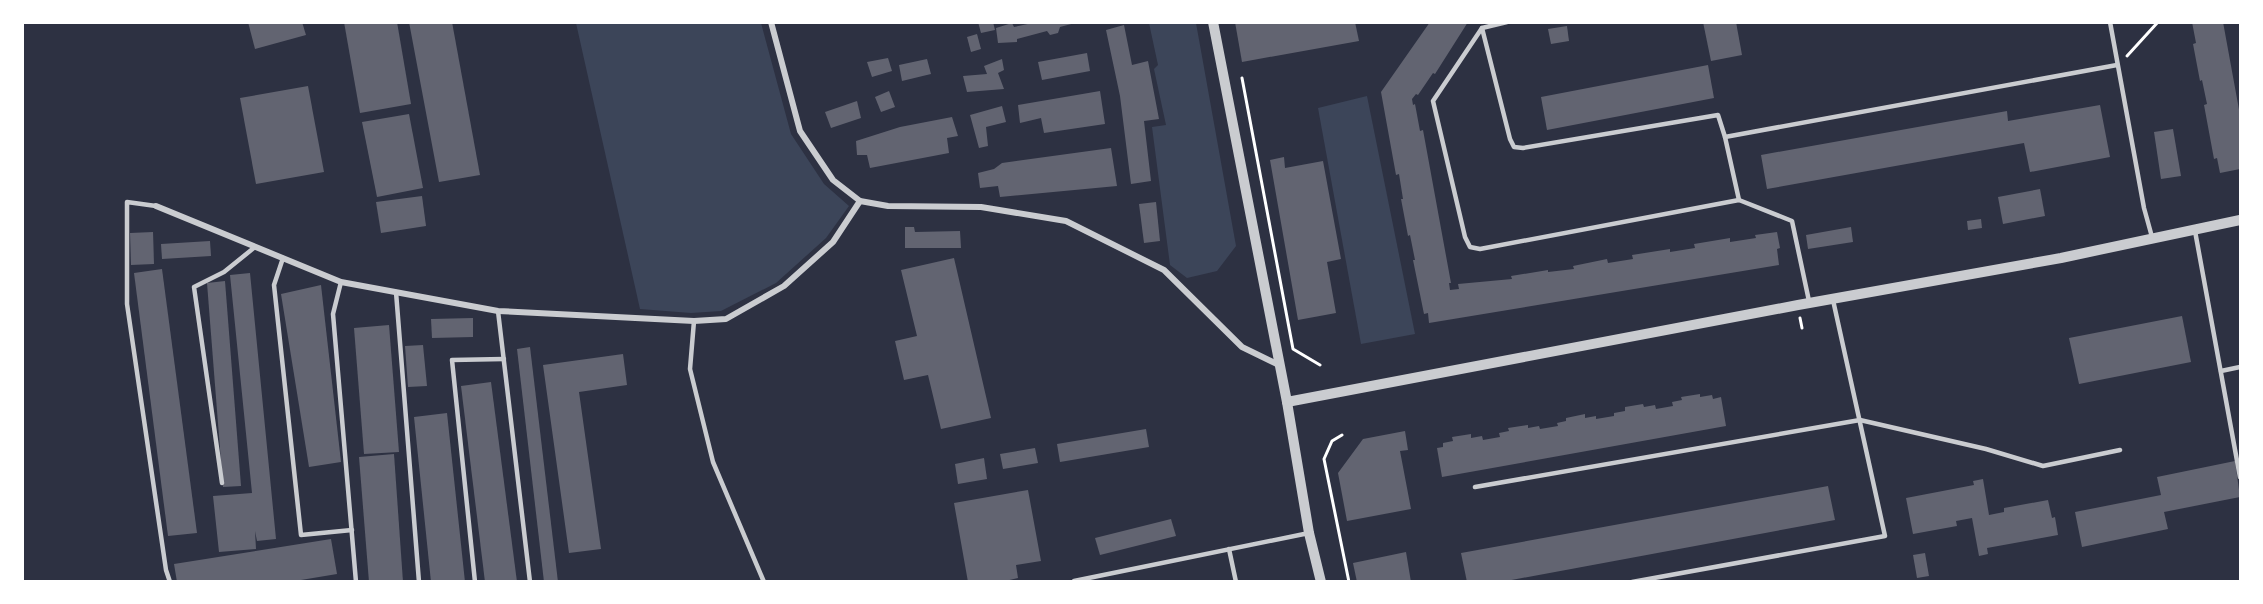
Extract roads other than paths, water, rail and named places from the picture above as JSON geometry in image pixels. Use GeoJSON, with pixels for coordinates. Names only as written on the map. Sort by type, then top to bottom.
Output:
{"type":"FeatureCollection","features":[{"type":"Feature","properties":{"kind":"street"},"geometry":{"type":"LineString","coordinates":[[771,22],[800,131],[833,180],[860,201],[888,206],[981,207],[1066,221],[1164,270],[1242,347],[1279,364]]}},
{"type":"Feature","properties":{"kind":"street"},"geometry":{"type":"LineString","coordinates":[[1213,22],[1287,402],[1309,533],[1321,582]]}},
{"type":"Feature","properties":{"kind":"street"},"geometry":{"type":"LineString","coordinates":[[156,206],[340,282],[498,310],[694,321],[726,319],[784,286],[833,242],[860,201]]}},
{"type":"Feature","properties":{"kind":"street"},"geometry":{"type":"LineString","coordinates":[[1287,402],[2152,240],[2194,228],[2241,219]]}},
{"type":"Feature","properties":{"kind":"lane"},"geometry":{"type":"LineString","coordinates":[[1507,22],[1482,28],[1433,101],[1465,237],[1470,247],[1480,249],[1739,200],[1792,221],[1810,304]]}},
{"type":"Feature","properties":{"kind":"lane"},"geometry":{"type":"LineString","coordinates":[[2110,22],[2144,208],[2152,240]]}},
{"type":"Feature","properties":{"kind":"lane"},"geometry":{"type":"LineString","coordinates":[[1482,28],[1514,147],[1523,148],[1718,115],[1739,200]]}},
{"type":"Feature","properties":{"kind":"lane"},"geometry":{"type":"LineString","coordinates":[[1725,137],[2117,65]]}},
{"type":"Feature","properties":{"kind":"lane"},"geometry":{"type":"LineString","coordinates":[[156,206],[127,202],[127,304],[166,570],[170,582]]}},
{"type":"Feature","properties":{"kind":"lane"},"geometry":{"type":"LineString","coordinates":[[2194,228],[2241,477]]}},
{"type":"Feature","properties":{"kind":"lane"},"geometry":{"type":"LineString","coordinates":[[222,483],[194,286],[224,272],[255,247]]}},
{"type":"Feature","properties":{"kind":"lane"},"geometry":{"type":"LineString","coordinates":[[283,258],[274,285],[301,535],[352,530]]}},
{"type":"Feature","properties":{"kind":"lane"},"geometry":{"type":"LineString","coordinates":[[340,282],[333,314],[356,582]]}},
{"type":"Feature","properties":{"kind":"lane"},"geometry":{"type":"LineString","coordinates":[[396,292],[419,582]]}},
{"type":"Feature","properties":{"kind":"lane"},"geometry":{"type":"LineString","coordinates":[[1632,582],[1885,536],[1833,300]]}},
{"type":"Feature","properties":{"kind":"lane"},"geometry":{"type":"LineString","coordinates":[[498,310],[530,582]]}},
{"type":"Feature","properties":{"kind":"lane"},"geometry":{"type":"LineString","coordinates":[[694,321],[690,369],[713,462],[764,582]]}},
{"type":"Feature","properties":{"kind":"lane"},"geometry":{"type":"LineString","coordinates":[[475,582],[452,360],[504,359]]}},
{"type":"Feature","properties":{"kind":"lane"},"geometry":{"type":"LineString","coordinates":[[2220,370],[2241,367]]}},
{"type":"Feature","properties":{"kind":"lane"},"geometry":{"type":"LineString","coordinates":[[1475,487],[1860,420],[1986,449],[2043,466],[2120,450]]}},
{"type":"Feature","properties":{"kind":"lane"},"geometry":{"type":"LineString","coordinates":[[1074,581],[1309,533]]}},
{"type":"Feature","properties":{"kind":"lane"},"geometry":{"type":"LineString","coordinates":[[1229,549],[1236,582]]}}]}
